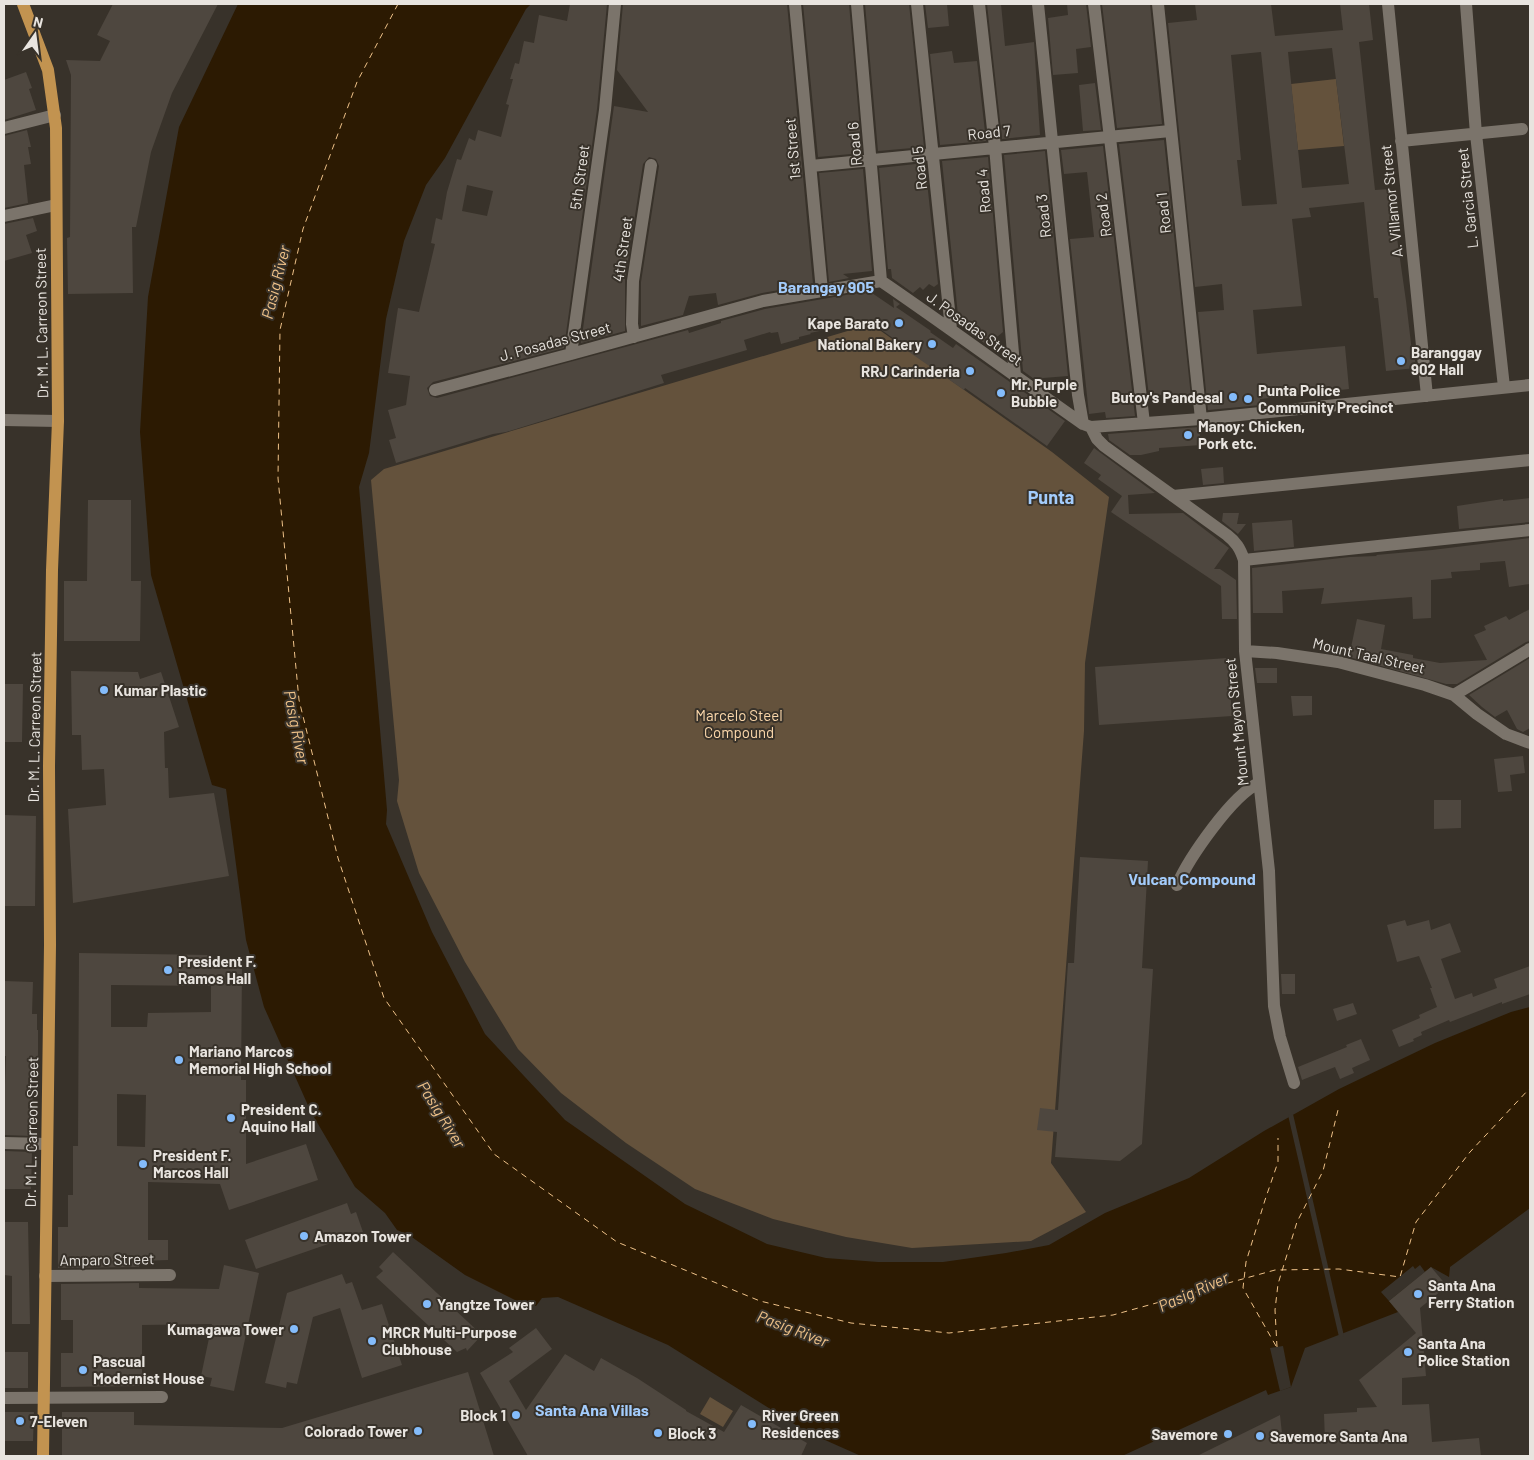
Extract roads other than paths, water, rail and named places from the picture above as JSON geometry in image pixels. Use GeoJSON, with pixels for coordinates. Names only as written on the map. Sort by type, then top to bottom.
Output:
{"type":"FeatureCollection","features":[{"type":"Feature","properties":{"kind":"main road","name":"Dr. M. L. Carreon Street"},"geometry":{"type":"LineString","coordinates":[[24,4],[48,70],[55,115],[58,421],[52,570],[49,757],[50,944],[43,1456]]}},
{"type":"Feature","properties":{"kind":"street","name":"5th Street"},"geometry":{"type":"LineString","coordinates":[[571,354],[605,110],[615,4]]}},
{"type":"Feature","properties":{"kind":"street","name":"1st Street"},"geometry":{"type":"LineString","coordinates":[[795,4],[822,291]]}},
{"type":"Feature","properties":{"kind":"street","name":"Road 6"},"geometry":{"type":"LineString","coordinates":[[857,4],[872,159],[881,281]]}},
{"type":"Feature","properties":{"kind":"street","name":"Road 5"},"geometry":{"type":"LineString","coordinates":[[917,4],[951,329]]}},
{"type":"Feature","properties":{"kind":"street","name":"Road 4"},"geometry":{"type":"LineString","coordinates":[[979,4],[995,148],[1015,376]]}},
{"type":"Feature","properties":{"kind":"street","name":"Road 3"},"geometry":{"type":"LineString","coordinates":[[1038,4],[1078,396],[1087,426]]}},
{"type":"Feature","properties":{"kind":"street","name":"Road 2"},"geometry":{"type":"LineString","coordinates":[[1094,4],[1144,423]]}},
{"type":"Feature","properties":{"kind":"street","name":"Road 1"},"geometry":{"type":"LineString","coordinates":[[1158,4],[1202,419]]}},
{"type":"Feature","properties":{"kind":"street","name":"A. Villamor Street"},"geometry":{"type":"LineString","coordinates":[[1388,4],[1427,396]]}},
{"type":"Feature","properties":{"kind":"street","name":"L. Garcia Street"},"geometry":{"type":"LineString","coordinates":[[1466,4],[1476,134],[1504,388]]}},
{"type":"Feature","properties":{"kind":"street"},"geometry":{"type":"LineString","coordinates":[[4,128],[55,115]]}},
{"type":"Feature","properties":{"kind":"street"},"geometry":{"type":"LineString","coordinates":[[1401,141],[1522,129]]}},
{"type":"Feature","properties":{"kind":"street","name":"Road 7"},"geometry":{"type":"LineString","coordinates":[[810,166],[1170,131]]}},
{"type":"Feature","properties":{"kind":"street","name":"4th Street"},"geometry":{"type":"LineString","coordinates":[[634,337],[632,324],[633,281],[651,165]]}},
{"type":"Feature","properties":{"kind":"street"},"geometry":{"type":"LineString","coordinates":[[4,216],[56,205]]}},
{"type":"Feature","properties":{"kind":"street","name":"J. Posadas Street"},"geometry":{"type":"LineString","coordinates":[[435,390],[763,301],[881,281],[1087,426]]}},
{"type":"Feature","properties":{"kind":"street"},"geometry":{"type":"LineString","coordinates":[[1087,426],[1202,419],[1530,385]]}},
{"type":"Feature","properties":{"kind":"street"},"geometry":{"type":"LineString","coordinates":[[4,420],[58,421]]}},
{"type":"Feature","properties":{"kind":"street","name":"Mount Mayon Street"},"geometry":{"type":"LineString","coordinates":[[1087,426],[1104,446],[1236,542],[1241,550],[1244,560],[1245,651],[1269,871],[1274,1006],[1280,1037],[1294,1083]]}},
{"type":"Feature","properties":{"kind":"street"},"geometry":{"type":"LineString","coordinates":[[1174,496],[1530,460]]}},
{"type":"Feature","properties":{"kind":"street"},"geometry":{"type":"LineString","coordinates":[[1244,560],[1530,530]]}},
{"type":"Feature","properties":{"kind":"street"},"geometry":{"type":"LineString","coordinates":[[1530,649],[1454,695],[1506,734],[1530,743]]}},
{"type":"Feature","properties":{"kind":"street","name":"Mount Taal Street"},"geometry":{"type":"LineString","coordinates":[[1245,651],[1277,653],[1338,662],[1425,685],[1454,695]]}},
{"type":"Feature","properties":{"kind":"street"},"geometry":{"type":"LineString","coordinates":[[1176,885],[1192,857],[1224,815],[1244,792],[1259,783]]}},
{"type":"Feature","properties":{"kind":"street"},"geometry":{"type":"LineString","coordinates":[[4,1143],[47,1144]]}},
{"type":"Feature","properties":{"kind":"street","name":"Amparo Street"},"geometry":{"type":"LineString","coordinates":[[45,1276],[170,1275]]}},
{"type":"Feature","properties":{"kind":"street"},"geometry":{"type":"LineString","coordinates":[[4,1398],[162,1397]]}},
{"type":"Feature","properties":{"kind":"water","name":"Pasig River"},"geometry":{"type":"Polygon","coordinates":[[[238,4],[531,4],[526,9],[445,158],[426,185],[404,241],[386,319],[369,453],[359,487],[387,810],[386,824],[432,932],[485,1034],[565,1120],[685,1204],[767,1244],[826,1258],[878,1262],[943,1262],[1049,1245],[1105,1213],[1189,1178],[1264,1131],[1339,1089],[1435,1043],[1511,1012],[1530,1007],[1530,1208],[1450,1267],[1449,1277],[1431,1267],[1389,1301],[1398,1312],[1305,1348],[1291,1387],[1268,1395],[1266,1390],[1122,1456],[861,1456],[807,1432],[668,1345],[558,1297],[542,1298],[536,1306],[519,1302],[465,1275],[409,1235],[397,1230],[385,1213],[355,1187],[311,1112],[264,1007],[246,940],[226,789],[212,785],[151,575],[140,432],[148,297],[179,127],[238,4]]]}},
{"type":"Feature","properties":{"kind":"place","name":"Kape Barato"},"geometry":{"type":"Point","coordinates":[899,323]}},
{"type":"Feature","properties":{"kind":"place","name":"National Bakery"},"geometry":{"type":"Point","coordinates":[932,344]}},
{"type":"Feature","properties":{"kind":"place","name":"Baranggay 902 Hall"},"geometry":{"type":"Point","coordinates":[1401,361]}},
{"type":"Feature","properties":{"kind":"place","name":"RRJ Carinderia"},"geometry":{"type":"Point","coordinates":[970,371]}},
{"type":"Feature","properties":{"kind":"place","name":"Mr. Purple Bubble"},"geometry":{"type":"Point","coordinates":[1001,393]}},
{"type":"Feature","properties":{"kind":"place","name":"Butoy's Pandesal"},"geometry":{"type":"Point","coordinates":[1233,397]}},
{"type":"Feature","properties":{"kind":"place","name":"Punta Police Community Precinct"},"geometry":{"type":"Point","coordinates":[1248,399]}},
{"type":"Feature","properties":{"kind":"place","name":"Manoy: Chicken, Pork etc."},"geometry":{"type":"Point","coordinates":[1188,435]}},
{"type":"Feature","properties":{"kind":"place","name":"Kumar Plastic"},"geometry":{"type":"Point","coordinates":[104,690]}},
{"type":"Feature","properties":{"kind":"place","name":"President F. Ramos Hall"},"geometry":{"type":"Point","coordinates":[168,970]}},
{"type":"Feature","properties":{"kind":"place","name":"Mariano Marcos Memorial High School"},"geometry":{"type":"Point","coordinates":[179,1060]}},
{"type":"Feature","properties":{"kind":"place","name":"President C. Aquino Hall"},"geometry":{"type":"Point","coordinates":[231,1118]}},
{"type":"Feature","properties":{"kind":"place","name":"President F. Marcos Hall"},"geometry":{"type":"Point","coordinates":[143,1164]}},
{"type":"Feature","properties":{"kind":"place","name":"Amazon Tower"},"geometry":{"type":"Point","coordinates":[304,1236]}},
{"type":"Feature","properties":{"kind":"place","name":"Santa Ana Ferry Station"},"geometry":{"type":"Point","coordinates":[1418,1294]}},
{"type":"Feature","properties":{"kind":"place","name":"Yangtze Tower"},"geometry":{"type":"Point","coordinates":[427,1304]}},
{"type":"Feature","properties":{"kind":"place","name":"Kumagawa Tower"},"geometry":{"type":"Point","coordinates":[294,1329]}},
{"type":"Feature","properties":{"kind":"place","name":"MRCR Multi-Purpose Clubhouse"},"geometry":{"type":"Point","coordinates":[372,1341]}},
{"type":"Feature","properties":{"kind":"place","name":"Santa Ana Police Station"},"geometry":{"type":"Point","coordinates":[1408,1352]}},
{"type":"Feature","properties":{"kind":"place","name":"Pascual Modernist House"},"geometry":{"type":"Point","coordinates":[83,1370]}},
{"type":"Feature","properties":{"kind":"place","name":"Block 1"},"geometry":{"type":"Point","coordinates":[516,1415]}},
{"type":"Feature","properties":{"kind":"place","name":"7-Eleven"},"geometry":{"type":"Point","coordinates":[20,1421]}},
{"type":"Feature","properties":{"kind":"place","name":"River Green Residences"},"geometry":{"type":"Point","coordinates":[752,1424]}},
{"type":"Feature","properties":{"kind":"place","name":"Colorado Tower"},"geometry":{"type":"Point","coordinates":[418,1431]}},
{"type":"Feature","properties":{"kind":"place","name":"Block 3"},"geometry":{"type":"Point","coordinates":[658,1433]}},
{"type":"Feature","properties":{"kind":"place","name":"Savemore"},"geometry":{"type":"Point","coordinates":[1228,1434]}},
{"type":"Feature","properties":{"kind":"place","name":"Savemore Santa Ana"},"geometry":{"type":"Point","coordinates":[1260,1436]}},
{"type":"Feature","properties":{"kind":"district","name":"Barangay 905"},"geometry":{"type":"Point","coordinates":[826,286]}},
{"type":"Feature","properties":{"kind":"district","name":"Punta"},"geometry":{"type":"Point","coordinates":[1051,497]}},
{"type":"Feature","properties":{"kind":"district","name":"Vulcan Compound"},"geometry":{"type":"Point","coordinates":[1192,878]}},
{"type":"Feature","properties":{"kind":"district","name":"Santa Ana Villas"},"geometry":{"type":"Point","coordinates":[592,1409]}},
{"type":"Feature","properties":{"kind":"park label","name":"Marcelo Steel Compound"},"geometry":{"type":"Point","coordinates":[739,724]}}]}
